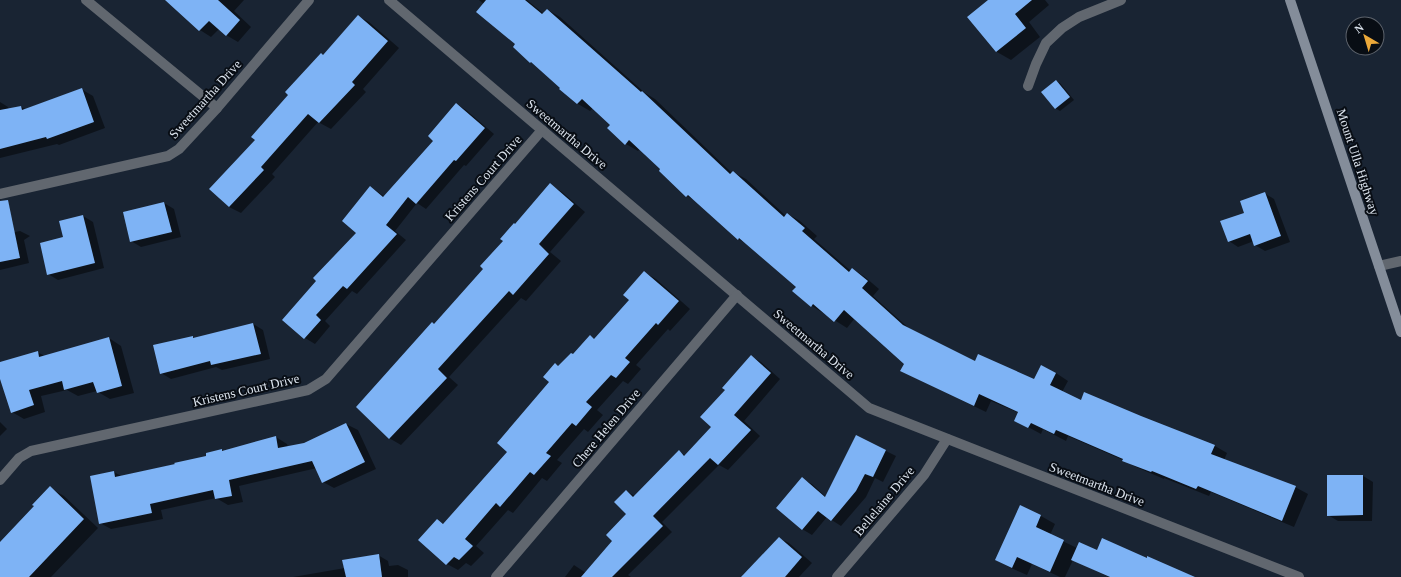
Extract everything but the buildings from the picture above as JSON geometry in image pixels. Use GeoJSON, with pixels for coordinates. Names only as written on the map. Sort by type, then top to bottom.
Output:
{"type":"FeatureCollection","features":[{"type":"Feature","properties":{"kind":"main road","name":"Mount Ulla Highway"},"geometry":{"type":"LineString","coordinates":[[1290,0],[1401,332]]}},
{"type":"Feature","properties":{"kind":"street"},"geometry":{"type":"LineString","coordinates":[[86,0],[217,108]]}},
{"type":"Feature","properties":{"kind":"street","name":"Sweetmartha Drive"},"geometry":{"type":"LineString","coordinates":[[0,194],[168,156],[179,148],[217,108],[309,0]]}},
{"type":"Feature","properties":{"kind":"street","name":"Sweetmartha Drive"},"geometry":{"type":"LineString","coordinates":[[389,0],[869,408],[1299,577]]}},
{"type":"Feature","properties":{"kind":"street"},"geometry":{"type":"LineString","coordinates":[[1028,86],[1046,43],[1062,28],[1079,17],[1121,0]]}},
{"type":"Feature","properties":{"kind":"street","name":"Kristens Court Drive"},"geometry":{"type":"LineString","coordinates":[[0,480],[19,458],[31,451],[308,390],[326,379],[542,130]]}},
{"type":"Feature","properties":{"kind":"street"},"geometry":{"type":"LineString","coordinates":[[1379,266],[1401,261]]}},
{"type":"Feature","properties":{"kind":"street","name":"Chere Helen Drive"},"geometry":{"type":"LineString","coordinates":[[496,577],[737,295]]}},
{"type":"Feature","properties":{"kind":"street","name":"Bellelaine Drive"},"geometry":{"type":"LineString","coordinates":[[837,577],[924,475],[947,439]]}}]}
